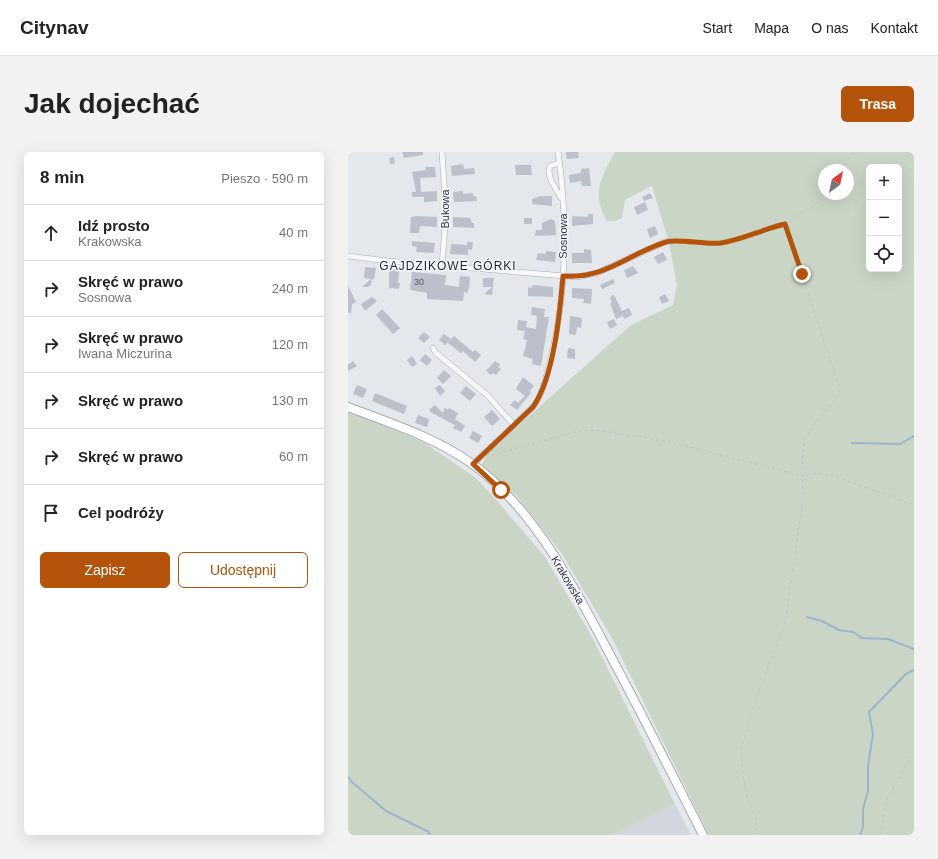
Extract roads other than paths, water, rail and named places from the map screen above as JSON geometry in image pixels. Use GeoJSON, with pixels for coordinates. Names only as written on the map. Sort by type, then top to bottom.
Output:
{"type":"FeatureCollection","features":[{"type":"Feature","properties":{"kind":"main road","name":"Krakowska"},"geometry":{"type":"LineString","coordinates":[[348,407],[435,442],[473,464],[515,505],[542,539],[568,579],[622,676],[703,835]]}},
{"type":"Feature","properties":{"kind":"street","name":"Bukowa"},"geometry":{"type":"LineString","coordinates":[[442,152],[446,212],[442,266]]}},
{"type":"Feature","properties":{"kind":"street","name":"Sosnowa"},"geometry":{"type":"LineString","coordinates":[[473,464],[533,407],[540,397],[544,384],[557,332],[563,276],[563,202],[558,152]]}},
{"type":"Feature","properties":{"kind":"street","name":"Sosnowa"},"geometry":{"type":"LineString","coordinates":[[559,163],[550,166],[549,170],[552,180],[563,202]]}},
{"type":"Feature","properties":{"kind":"street"},"geometry":{"type":"LineString","coordinates":[[348,256],[442,266],[577,277],[597,273],[667,241]]}},
{"type":"Feature","properties":{"kind":"street"},"geometry":{"type":"LineString","coordinates":[[433,348],[435,352],[487,395],[514,425]]}},
{"type":"Feature","properties":{"kind":"waterway"},"geometry":{"type":"LineString","coordinates":[[852,443],[900,444],[914,436]]}},
{"type":"Feature","properties":{"kind":"waterway"},"geometry":{"type":"LineString","coordinates":[[807,617],[822,621],[839,630],[853,632],[862,638],[888,639],[914,649]]}},
{"type":"Feature","properties":{"kind":"waterway"},"geometry":{"type":"LineString","coordinates":[[860,835],[863,827],[863,809],[868,791],[868,766],[873,734],[869,712],[906,674],[914,670]]}},
{"type":"Feature","properties":{"kind":"waterway"},"geometry":{"type":"LineString","coordinates":[[348,777],[386,811],[429,832],[430,835]]}},
{"type":"Feature","properties":{"kind":"district","name":"GAJDZIKOWE GÓRKI"},"geometry":{"type":"Point","coordinates":[448,266]}}]}
